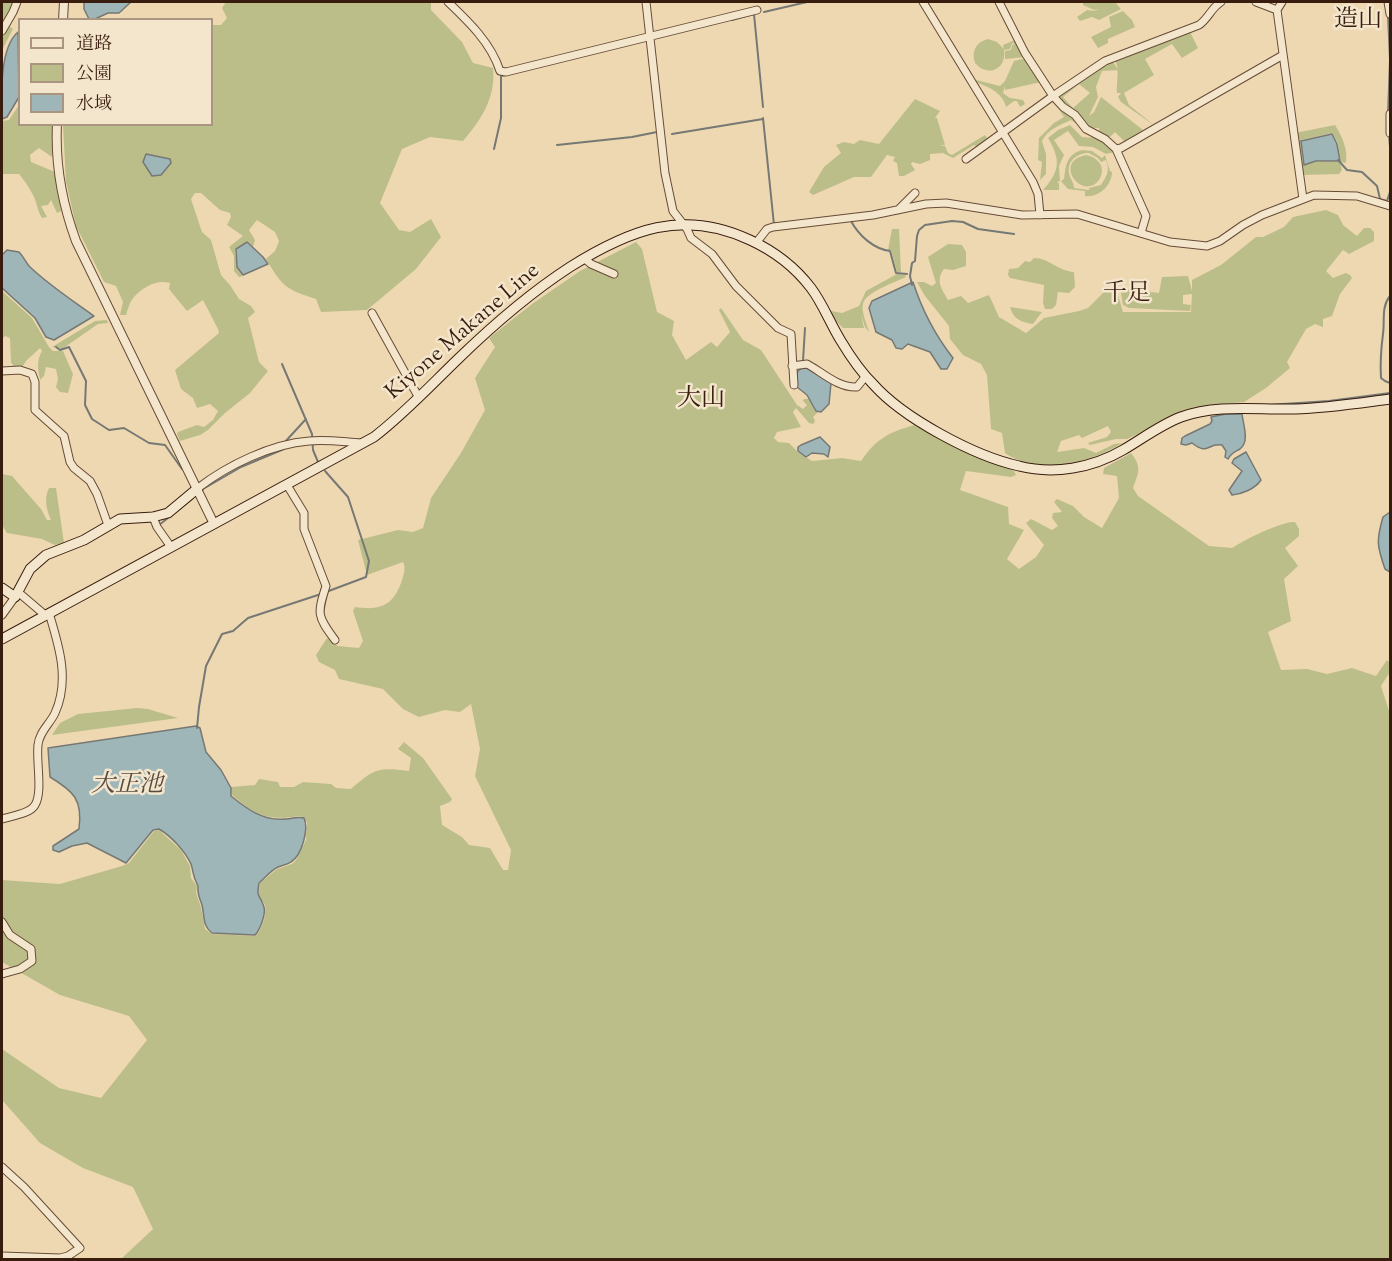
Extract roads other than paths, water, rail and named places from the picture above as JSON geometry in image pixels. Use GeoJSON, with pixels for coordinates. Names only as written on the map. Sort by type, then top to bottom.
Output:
{"type":"FeatureCollection","features":[{"type":"Feature","properties":{"kind":"main road","name":"Kiyone Makane Line"},"geometry":{"type":"LineString","coordinates":[[2,639],[363,443],[390,425],[494,326],[569,268],[632,235],[660,226],[681,223],[718,227],[756,243],[780,258],[806,282],[819,300],[850,357],[890,401],[927,426],[1017,466],[1040,469],[1073,468],[1101,460],[1168,423],[1202,411],[1235,408],[1326,408],[1390,399]]}},
{"type":"Feature","properties":{"kind":"main road"},"geometry":{"type":"LineString","coordinates":[[2,588],[16,594],[27,574],[42,558],[126,518],[153,517],[173,510],[198,488]]}},
{"type":"Feature","properties":{"kind":"street"},"geometry":{"type":"LineString","coordinates":[[2,31],[17,2]]}},
{"type":"Feature","properties":{"kind":"street"},"geometry":{"type":"LineString","coordinates":[[63,18],[64,2]]}},
{"type":"Feature","properties":{"kind":"street"},"geometry":{"type":"LineString","coordinates":[[448,2],[479,34],[500,71],[506,72],[650,39],[757,10]]}},
{"type":"Feature","properties":{"kind":"street"},"geometry":{"type":"LineString","coordinates":[[646,2],[665,173],[673,211],[689,233],[690,238],[712,254],[736,286],[778,328],[791,334],[794,385]]}},
{"type":"Feature","properties":{"kind":"street"},"geometry":{"type":"LineString","coordinates":[[923,2],[1035,186],[1040,215]]}},
{"type":"Feature","properties":{"kind":"street"},"geometry":{"type":"LineString","coordinates":[[999,2],[1025,53],[1053,96],[1086,129],[1105,139],[1116,149],[1146,216],[1142,233]]}},
{"type":"Feature","properties":{"kind":"street"},"geometry":{"type":"LineString","coordinates":[[966,159],[1105,61],[1199,25],[1207,19],[1212,8],[1221,2]]}},
{"type":"Feature","properties":{"kind":"street"},"geometry":{"type":"LineString","coordinates":[[1256,2],[1277,10]]}},
{"type":"Feature","properties":{"kind":"street"},"geometry":{"type":"LineString","coordinates":[[1282,2],[1277,10],[1303,199]]}},
{"type":"Feature","properties":{"kind":"street"},"geometry":{"type":"LineString","coordinates":[[1388,2],[1390,14]]}},
{"type":"Feature","properties":{"kind":"street"},"geometry":{"type":"LineString","coordinates":[[1116,149],[1283,55]]}},
{"type":"Feature","properties":{"kind":"street"},"geometry":{"type":"LineString","coordinates":[[1390,114],[1390,133]]}},
{"type":"Feature","properties":{"kind":"street"},"geometry":{"type":"LineString","coordinates":[[57,126],[60,180],[66,211],[76,241],[214,524]]}},
{"type":"Feature","properties":{"kind":"street"},"geometry":{"type":"LineString","coordinates":[[899,209],[915,193]]}},
{"type":"Feature","properties":{"kind":"street"},"geometry":{"type":"LineString","coordinates":[[756,243],[767,229],[773,227],[873,215],[926,204],[946,203],[998,213],[1077,214],[1179,244],[1207,246],[1220,241],[1262,215],[1322,194],[1357,196],[1390,204]]}},
{"type":"Feature","properties":{"kind":"street"},"geometry":{"type":"LineString","coordinates":[[585,259],[614,274]]}},
{"type":"Feature","properties":{"kind":"street"},"geometry":{"type":"LineString","coordinates":[[372,313],[419,398]]}},
{"type":"Feature","properties":{"kind":"street"},"geometry":{"type":"LineString","coordinates":[[792,366],[803,364],[838,383],[852,387],[857,387],[866,376]]}},
{"type":"Feature","properties":{"kind":"street"},"geometry":{"type":"LineString","coordinates":[[2,371],[20,370],[32,374],[35,382],[35,410],[64,436],[70,462],[90,482],[97,494],[108,525]]}},
{"type":"Feature","properties":{"kind":"street"},"geometry":{"type":"LineString","coordinates":[[198,488],[247,459],[282,447],[313,441],[363,443]]}},
{"type":"Feature","properties":{"kind":"street"},"geometry":{"type":"LineString","coordinates":[[286,485],[304,513],[304,529],[326,586],[319,606],[322,623],[335,640]]}},
{"type":"Feature","properties":{"kind":"street"},"geometry":{"type":"LineString","coordinates":[[153,517],[171,547]]}},
{"type":"Feature","properties":{"kind":"street"},"geometry":{"type":"LineString","coordinates":[[2,615],[16,594],[47,614],[61,658],[63,676],[55,712],[38,743],[38,796],[35,807],[2,819]]}},
{"type":"Feature","properties":{"kind":"street"},"geometry":{"type":"LineString","coordinates":[[2,922],[10,935],[31,949],[32,961],[20,969],[2,974]]}},
{"type":"Feature","properties":{"kind":"street"},"geometry":{"type":"LineString","coordinates":[[2,1167],[24,1187],[80,1248],[69,1256],[60,1258],[2,1256]]}},
{"type":"Feature","properties":{"kind":"water"},"geometry":{"type":"Polygon","coordinates":[[[84,2],[131,2],[119,13],[108,13],[97,18],[88,18],[84,9],[84,2]]]}},
{"type":"Feature","properties":{"kind":"water"},"geometry":{"type":"Polygon","coordinates":[[[18,32],[18,99],[7,117],[2,119],[3,71],[12,39],[18,32]]]}},
{"type":"Feature","properties":{"kind":"water"},"geometry":{"type":"Polygon","coordinates":[[[1332,134],[1337,144],[1340,161],[1316,161],[1304,165],[1301,141],[1332,134]]]}},
{"type":"Feature","properties":{"kind":"water"},"geometry":{"type":"Polygon","coordinates":[[[146,154],[170,159],[171,163],[161,175],[152,176],[143,162],[146,154]]]}},
{"type":"Feature","properties":{"kind":"water"},"geometry":{"type":"Polygon","coordinates":[[[247,242],[268,264],[243,275],[237,267],[236,249],[247,242]]]}},
{"type":"Feature","properties":{"kind":"water"},"geometry":{"type":"Polygon","coordinates":[[[7,250],[19,252],[38,274],[94,316],[54,340],[46,337],[35,318],[2,288],[2,255],[7,250]]]}},
{"type":"Feature","properties":{"kind":"water"},"geometry":{"type":"Polygon","coordinates":[[[913,282],[930,322],[953,358],[947,369],[941,369],[930,352],[908,344],[902,349],[896,348],[892,340],[876,332],[869,308],[872,301],[913,282]]]}},
{"type":"Feature","properties":{"kind":"water"},"geometry":{"type":"Polygon","coordinates":[[[803,367],[811,369],[831,383],[829,404],[821,412],[816,411],[807,395],[797,387],[797,372],[803,367]]]}},
{"type":"Feature","properties":{"kind":"water"},"geometry":{"type":"Polygon","coordinates":[[[1242,414],[1245,433],[1243,446],[1228,459],[1225,457],[1226,451],[1222,445],[1202,449],[1192,443],[1181,444],[1182,438],[1210,424],[1211,417],[1242,414]]]}},
{"type":"Feature","properties":{"kind":"water"},"geometry":{"type":"Polygon","coordinates":[[[820,437],[830,447],[828,457],[824,454],[812,453],[806,457],[798,451],[801,445],[820,437]]]}},
{"type":"Feature","properties":{"kind":"water"},"geometry":{"type":"Polygon","coordinates":[[[1246,452],[1261,480],[1248,490],[1232,495],[1229,490],[1242,471],[1232,463],[1234,459],[1246,452]]]}},
{"type":"Feature","properties":{"kind":"water"},"geometry":{"type":"Polygon","coordinates":[[[1390,512],[1390,572],[1385,569],[1378,543],[1383,517],[1390,512]]]}},
{"type":"Feature","properties":{"kind":"water","name":"大正池"},"geometry":{"type":"Polygon","coordinates":[[[196,726],[200,728],[206,752],[221,770],[231,788],[231,796],[249,810],[262,816],[276,819],[304,818],[305,835],[295,859],[275,868],[259,883],[258,894],[264,907],[264,914],[261,926],[255,935],[212,933],[209,930],[205,924],[198,886],[191,864],[177,844],[159,829],[153,830],[126,863],[87,843],[59,852],[53,850],[53,846],[79,829],[80,819],[75,797],[50,777],[48,748],[196,726]]]}},
{"type":"Feature","properties":{"kind":"waterway"},"geometry":{"type":"LineString","coordinates":[[764,12],[807,2]]}},
{"type":"Feature","properties":{"kind":"waterway"},"geometry":{"type":"LineString","coordinates":[[732,20],[754,14],[763,107]]}},
{"type":"Feature","properties":{"kind":"waterway"},"geometry":{"type":"LineString","coordinates":[[1388,15],[1390,60],[1388,114]]}},
{"type":"Feature","properties":{"kind":"waterway"},"geometry":{"type":"LineString","coordinates":[[494,149],[501,118],[501,76],[505,75]]}},
{"type":"Feature","properties":{"kind":"waterway"},"geometry":{"type":"LineString","coordinates":[[763,118],[774,225]]}},
{"type":"Feature","properties":{"kind":"waterway"},"geometry":{"type":"LineString","coordinates":[[672,134],[763,119]]}},
{"type":"Feature","properties":{"kind":"waterway"},"geometry":{"type":"LineString","coordinates":[[557,145],[657,132]]}},
{"type":"Feature","properties":{"kind":"waterway"},"geometry":{"type":"LineString","coordinates":[[1389,135],[1390,147]]}},
{"type":"Feature","properties":{"kind":"waterway"},"geometry":{"type":"LineString","coordinates":[[1338,160],[1347,170],[1362,172],[1377,186],[1380,199],[1387,201]]}},
{"type":"Feature","properties":{"kind":"waterway"},"geometry":{"type":"LineString","coordinates":[[1387,201],[1390,192]]}},
{"type":"Feature","properties":{"kind":"waterway"},"geometry":{"type":"LineString","coordinates":[[851,221],[868,241],[878,248],[890,251],[896,273],[907,274]]}},
{"type":"Feature","properties":{"kind":"waterway"},"geometry":{"type":"LineString","coordinates":[[912,285],[910,276],[912,263],[915,261],[917,236],[919,230],[925,225],[952,221],[963,222],[978,229],[1014,234]]}},
{"type":"Feature","properties":{"kind":"waterway"},"geometry":{"type":"LineString","coordinates":[[1390,296],[1384,309],[1381,366],[1381,378],[1390,383]]}},
{"type":"Feature","properties":{"kind":"waterway"},"geometry":{"type":"LineString","coordinates":[[803,361],[805,328]]}},
{"type":"Feature","properties":{"kind":"waterway"},"geometry":{"type":"LineString","coordinates":[[56,347],[60,350],[69,347],[86,381],[85,405],[92,419],[109,430],[124,428],[149,443],[165,445],[182,469]]}},
{"type":"Feature","properties":{"kind":"waterway"},"geometry":{"type":"LineString","coordinates":[[282,364],[312,434],[313,450],[318,462]]}},
{"type":"Feature","properties":{"kind":"waterway"},"geometry":{"type":"LineString","coordinates":[[1268,405],[1329,401],[1390,393]]}},
{"type":"Feature","properties":{"kind":"waterway"},"geometry":{"type":"LineString","coordinates":[[284,443],[306,419]]}},
{"type":"Feature","properties":{"kind":"waterway"},"geometry":{"type":"LineString","coordinates":[[203,489],[241,467],[284,449]]}},
{"type":"Feature","properties":{"kind":"waterway"},"geometry":{"type":"LineString","coordinates":[[325,471],[348,497],[369,561],[366,577],[326,592]]}},
{"type":"Feature","properties":{"kind":"waterway"},"geometry":{"type":"LineString","coordinates":[[159,525],[192,499]]}},
{"type":"Feature","properties":{"kind":"waterway"},"geometry":{"type":"LineString","coordinates":[[197,728],[206,666],[222,634],[233,631],[248,618],[321,594]]}},
{"type":"Feature","properties":{"kind":"district","name":"造山"},"geometry":{"type":"Point","coordinates":[1358,22]}},
{"type":"Feature","properties":{"kind":"district","name":"千足"},"geometry":{"type":"Point","coordinates":[1127,296]}},
{"type":"Feature","properties":{"kind":"district","name":"大山"},"geometry":{"type":"Point","coordinates":[701,401]}}]}
